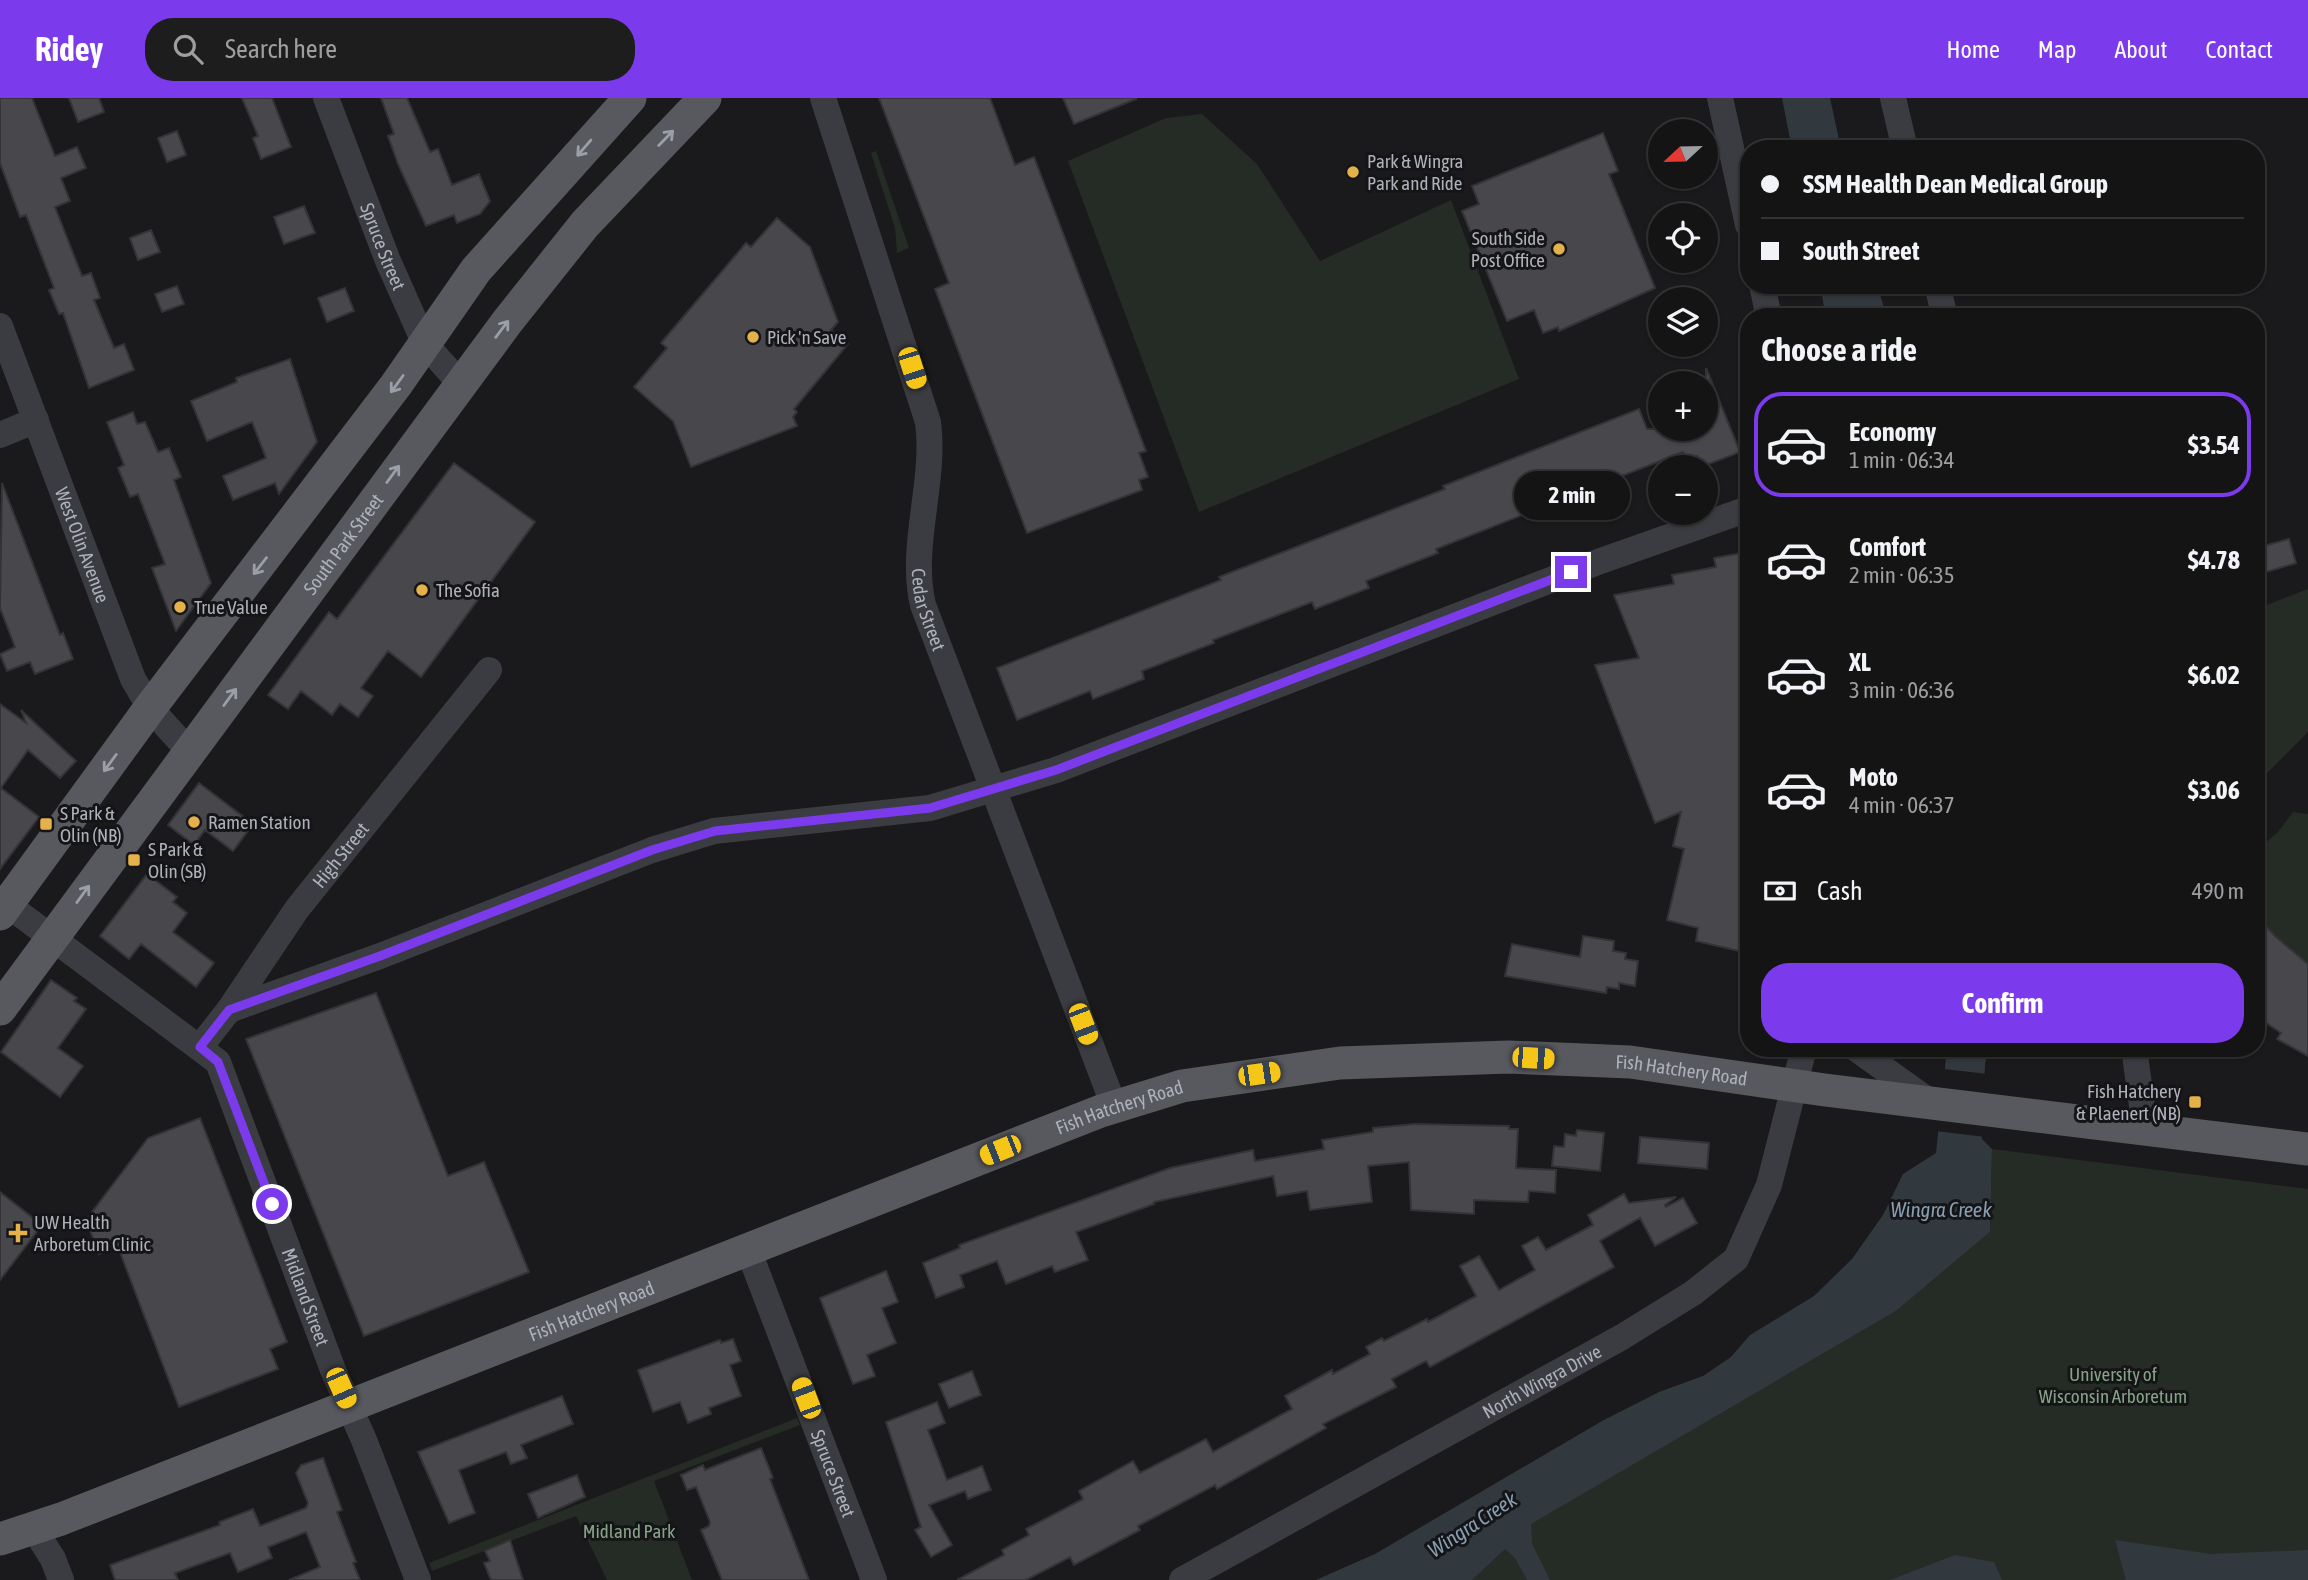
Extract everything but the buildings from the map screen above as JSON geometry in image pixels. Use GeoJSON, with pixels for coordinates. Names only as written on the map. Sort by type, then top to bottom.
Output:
{"type":"FeatureCollection","features":[{"type":"Feature","properties":{"kind":"main road"},"geometry":{"type":"LineString","coordinates":[[4,909],[150,708],[298,517],[476,270],[630,98]]}},
{"type":"Feature","properties":{"kind":"main road","name":"South Park Street"},"geometry":{"type":"LineString","coordinates":[[0,1009],[460,383],[585,224],[705,98]]}},
{"type":"Feature","properties":{"kind":"main road","name":"Fish Hatchery Road"},"geometry":{"type":"LineString","coordinates":[[0,1539],[349,1406],[1114,1106],[1206,1081],[1340,1063],[1453,1057],[1630,1062],[1795,1086],[2308,1149]]}},
{"type":"Feature","properties":{"kind":"street","name":"Spruce Street"},"geometry":{"type":"LineString","coordinates":[[326,98],[388,261],[425,344],[460,383]]}},
{"type":"Feature","properties":{"kind":"street","name":"Cedar Street"},"geometry":{"type":"LineString","coordinates":[[823,98],[926,411],[930,451],[920,593],[991,789],[1114,1106]]}},
{"type":"Feature","properties":{"kind":"street"},"geometry":{"type":"LineString","coordinates":[[1720,98],[1740,189]]}},
{"type":"Feature","properties":{"kind":"street"},"geometry":{"type":"LineString","coordinates":[[1893,98],[1903,140]]}},
{"type":"Feature","properties":{"kind":"street","name":"West Olin Avenue"},"geometry":{"type":"LineString","coordinates":[[0,326],[120,648],[150,708],[188,750]]}},
{"type":"Feature","properties":{"kind":"street"},"geometry":{"type":"LineString","coordinates":[[0,435],[36,420]]}},
{"type":"Feature","properties":{"kind":"street"},"geometry":{"type":"LineString","coordinates":[[229,1010],[380,956],[652,850],[715,831],[930,808],[1065,767],[1583,567],[1740,512]]}},
{"type":"Feature","properties":{"kind":"street","name":"High Street"},"geometry":{"type":"LineString","coordinates":[[200,1047],[229,1010],[297,909],[489,670]]}},
{"type":"Feature","properties":{"kind":"street","name":"Midland Street"},"geometry":{"type":"LineString","coordinates":[[4,909],[52,938],[218,1062],[418,1580]]}},
{"type":"Feature","properties":{"kind":"street","name":"North Wingra Drive"},"geometry":{"type":"LineString","coordinates":[[1182,1580],[1622,1337],[1693,1293],[1736,1259],[1769,1185],[1802,1057]]}},
{"type":"Feature","properties":{"kind":"street"},"geometry":{"type":"LineString","coordinates":[[1868,1057],[1929,1101]]}},
{"type":"Feature","properties":{"kind":"street"},"geometry":{"type":"LineString","coordinates":[[2135,1057],[2146,1128]]}},
{"type":"Feature","properties":{"kind":"street","name":"Spruce Street"},"geometry":{"type":"LineString","coordinates":[[748,1249],[874,1580]]}},
{"type":"Feature","properties":{"kind":"street"},"geometry":{"type":"LineString","coordinates":[[33,1527],[53,1559],[61,1580]]}},
{"type":"Feature","properties":{"kind":"green space"},"geometry":{"type":"Polygon","coordinates":[[[1202,114],[1257,164],[1320,261],[1451,200],[1519,379],[1199,512],[1068,161],[1166,118],[1202,114]]]}},
{"type":"Feature","properties":{"kind":"green space"},"geometry":{"type":"Polygon","coordinates":[[[876,151],[909,248],[897,253],[895,228],[871,153],[876,151]]]}},
{"type":"Feature","properties":{"kind":"green space"},"geometry":{"type":"Polygon","coordinates":[[[2308,589],[2308,732],[2265,775],[2265,606],[2308,589]]]}},
{"type":"Feature","properties":{"kind":"green space"},"geometry":{"type":"Polygon","coordinates":[[[2293,812],[2308,814],[2308,964],[2265,924],[2265,843],[2278,832],[2293,812]]]}},
{"type":"Feature","properties":{"kind":"green space","name":"University of Wisconsin Arboretum"},"geometry":{"type":"Polygon","coordinates":[[[1992,1149],[2308,1189],[2308,1580],[1472,1580],[1530,1524],[1896,1311],[1990,1232],[1992,1149]]]}},
{"type":"Feature","properties":{"kind":"green space","name":"Midland Park"},"geometry":{"type":"Polygon","coordinates":[[[797,1418],[800,1425],[654,1481],[692,1580],[607,1580],[576,1516],[432,1571],[429,1563],[797,1418]]]}},
{"type":"Feature","properties":{"kind":"water"},"geometry":{"type":"Polygon","coordinates":[[[1782,98],[1830,98],[1839,140],[1790,140],[1782,98]]]}},
{"type":"Feature","properties":{"kind":"water"},"geometry":{"type":"Polygon","coordinates":[[[1822,294],[1880,294],[1884,308],[1824,308],[1822,294]]]}},
{"type":"Feature","properties":{"kind":"water","name":"Wingra Creek"},"geometry":{"type":"Polygon","coordinates":[[[1946,1057],[1987,1057],[1982,1139],[1992,1149],[1990,1232],[1896,1311],[1531,1524],[1532,1544],[1550,1580],[1527,1580],[1515,1558],[1505,1549],[1472,1580],[1316,1580],[1375,1554],[1602,1421],[1659,1392],[1703,1376],[1731,1357],[1750,1335],[1814,1296],[1852,1259],[1883,1215],[1903,1174],[1936,1153],[1946,1057]]]}},
{"type":"Feature","properties":{"kind":"water"},"geometry":{"type":"Polygon","coordinates":[[[2115,1540],[2211,1554],[2308,1550],[2308,1580],[2126,1580],[2115,1540]]]}},
{"type":"Feature","properties":{"kind":"water"},"geometry":{"type":"Polygon","coordinates":[[[1955,1555],[1994,1562],[2002,1580],[1890,1580],[1955,1555]]]}},
{"type":"Feature","properties":{"kind":"pier"},"geometry":{"type":"Polygon","coordinates":[[[1943,1069],[1988,1074],[1985,1137],[1936,1131],[1943,1069]]]}},
{"type":"Feature","properties":{"kind":"place","name":"Park & Wingra Park and Ride"},"geometry":{"type":"Point","coordinates":[1353,172]}},
{"type":"Feature","properties":{"kind":"place","name":"South Side Post Office"},"geometry":{"type":"Point","coordinates":[1559,249]}},
{"type":"Feature","properties":{"kind":"place","name":"Pick 'n Save"},"geometry":{"type":"Point","coordinates":[753,337]}},
{"type":"Feature","properties":{"kind":"place","name":"The Sofia"},"geometry":{"type":"Point","coordinates":[422,590]}},
{"type":"Feature","properties":{"kind":"place","name":"True Value"},"geometry":{"type":"Point","coordinates":[180,607]}},
{"type":"Feature","properties":{"kind":"place","name":"Ramen Station"},"geometry":{"type":"Point","coordinates":[194,822]}},
{"type":"Feature","properties":{"kind":"place","name":"S Park & Olin (NB)"},"geometry":{"type":"Point","coordinates":[46,824]}},
{"type":"Feature","properties":{"kind":"place","name":"S Park & Olin (SB)"},"geometry":{"type":"Point","coordinates":[134,860]}},
{"type":"Feature","properties":{"kind":"place","name":"Fish Hatchery & Plaenert (NB)"},"geometry":{"type":"Point","coordinates":[2195,1102]}},
{"type":"Feature","properties":{"kind":"place","name":"UW Health Arboretum Clinic"},"geometry":{"type":"Point","coordinates":[18,1233]}},
{"type":"Feature","properties":{"kind":"route"},"geometry":{"type":"LineString","coordinates":[[272,1204],[218,1062],[200,1047],[229,1010],[380,956],[652,850],[715,831],[930,808],[1056,770],[1571,572]]}}]}
